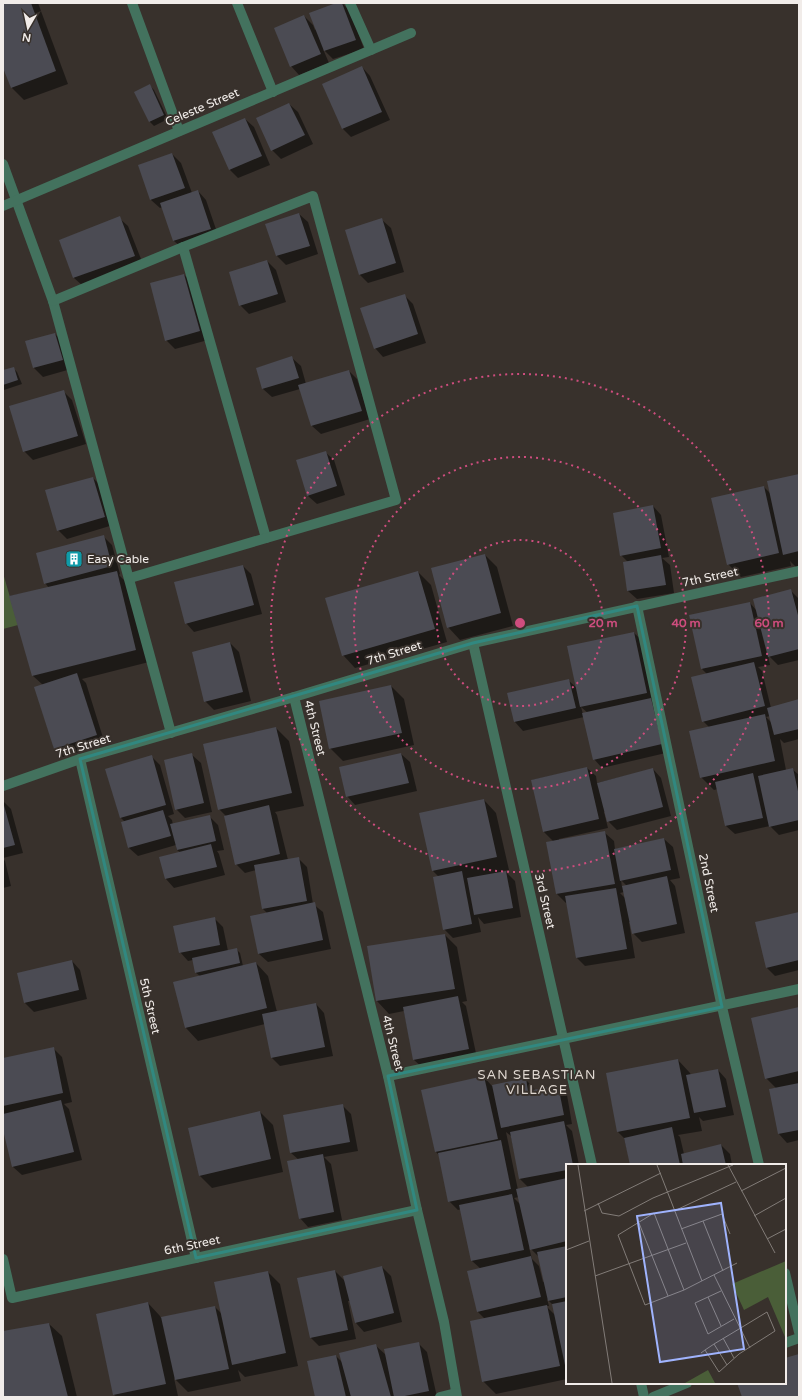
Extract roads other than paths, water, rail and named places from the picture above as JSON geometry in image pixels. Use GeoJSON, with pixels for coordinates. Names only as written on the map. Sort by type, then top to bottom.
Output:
{"type":"FeatureCollection","features":[{"type":"Feature","properties":{"kind":"street"},"geometry":{"type":"LineString","coordinates":[[132,3],[179,131]]}},
{"type":"Feature","properties":{"kind":"street"},"geometry":{"type":"LineString","coordinates":[[237,3],[273,92]]}},
{"type":"Feature","properties":{"kind":"street"},"geometry":{"type":"LineString","coordinates":[[350,3],[371,50]]}},
{"type":"Feature","properties":{"kind":"street","name":"Celeste Street"},"geometry":{"type":"LineString","coordinates":[[3,206],[411,33]]}},
{"type":"Feature","properties":{"kind":"street"},"geometry":{"type":"LineString","coordinates":[[3,164],[53,301],[130,578],[171,733]]}},
{"type":"Feature","properties":{"kind":"street"},"geometry":{"type":"LineString","coordinates":[[53,301],[183,247],[313,196],[396,500],[130,578]]}},
{"type":"Feature","properties":{"kind":"street"},"geometry":{"type":"LineString","coordinates":[[183,247],[266,538]]}},
{"type":"Feature","properties":{"kind":"street","name":"7th Street"},"geometry":{"type":"LineString","coordinates":[[3,786],[80,759],[473,643],[799,570]]}},
{"type":"Feature","properties":{"kind":"street","name":"2nd Street"},"geometry":{"type":"LineString","coordinates":[[637,606],[722,1007],[759,1164]]}},
{"type":"Feature","properties":{"kind":"street","name":"3rd Street"},"geometry":{"type":"LineString","coordinates":[[473,643],[592,1164]]}},
{"type":"Feature","properties":{"kind":"street","name":"4th Street"},"geometry":{"type":"LineString","coordinates":[[294,697],[388,1076],[417,1210],[444,1322],[456,1395]]}},
{"type":"Feature","properties":{"kind":"street","name":"5th Street"},"geometry":{"type":"LineString","coordinates":[[80,759],[196,1258]]}},
{"type":"Feature","properties":{"kind":"street"},"geometry":{"type":"LineString","coordinates":[[388,1076],[799,990]]}},
{"type":"Feature","properties":{"kind":"street","name":"6th Street"},"geometry":{"type":"LineString","coordinates":[[3,1259],[12,1298],[417,1210]]}},
{"type":"Feature","properties":{"kind":"street"},"geometry":{"type":"LineString","coordinates":[[786,1278],[799,1332]]}},
{"type":"Feature","properties":{"kind":"street"},"geometry":{"type":"LineString","coordinates":[[786,1343],[799,1338]]}},
{"type":"Feature","properties":{"kind":"street"},"geometry":{"type":"LineString","coordinates":[[641,1384],[644,1397]]}},
{"type":"Feature","properties":{"kind":"street"},"geometry":{"type":"LineString","coordinates":[[653,1397],[686,1384]]}},
{"type":"Feature","properties":{"kind":"street"},"geometry":{"type":"LineString","coordinates":[[440,1397],[456,1395]]}},
{"type":"Feature","properties":{"kind":"place","name":"Easy Cable"},"geometry":{"type":"Point","coordinates":[74,559]}},
{"type":"Feature","properties":{"kind":"district","name":"SAN SEBASTIAN VILLAGE"},"geometry":{"type":"Point","coordinates":[537,1082]}}]}
